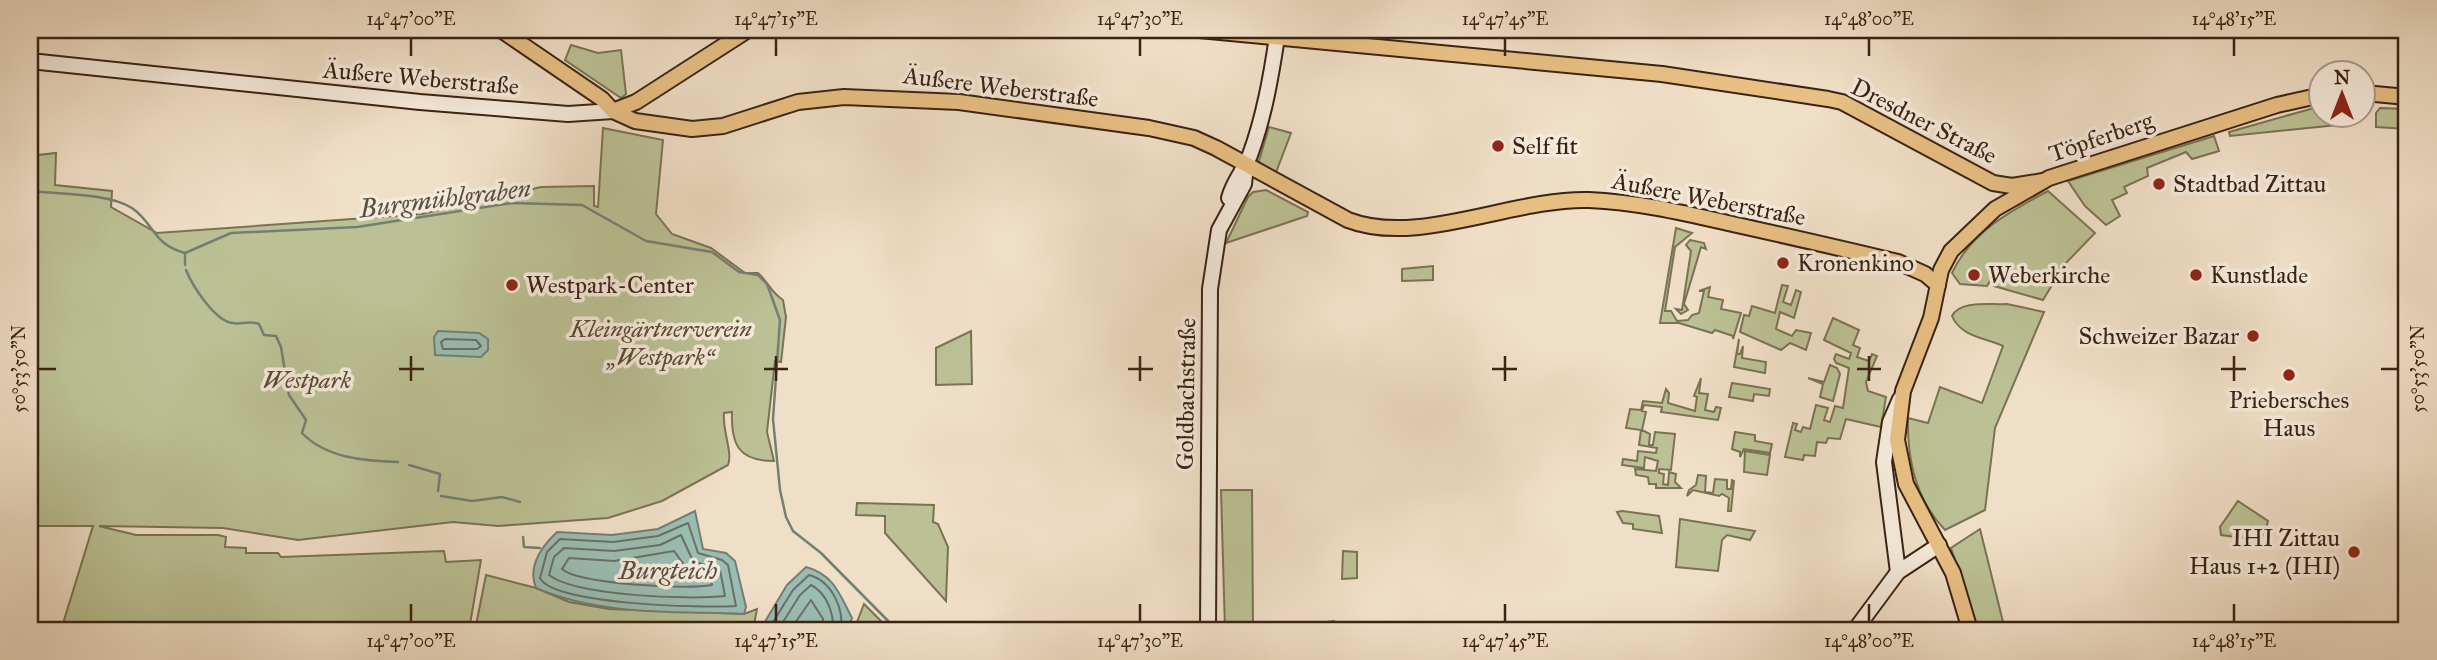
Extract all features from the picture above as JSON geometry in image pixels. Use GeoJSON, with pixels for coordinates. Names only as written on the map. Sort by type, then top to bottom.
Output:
{"type":"FeatureCollection","features":[{"type":"Feature","properties":{"kind":"main road"},"geometry":{"type":"LineString","coordinates":[[501,30],[590,90],[613,111],[636,102],[748,30]]}},
{"type":"Feature","properties":{"kind":"main road","name":"Dresdner Straße"},"geometry":{"type":"LineString","coordinates":[[1199,30],[1662,75],[1828,99],[1842,102],[1993,183],[2012,186],[2043,181]]}},
{"type":"Feature","properties":{"kind":"main road","name":"Goldbachstraße"},"geometry":{"type":"LineString","coordinates":[[1208,630],[1209,305],[1219,230],[1244,184],[1245,166],[1266,99],[1276,37]]}},
{"type":"Feature","properties":{"kind":"main road","name":"Äußere Weberstraße"},"geometry":{"type":"LineString","coordinates":[[30,61],[568,114],[613,111],[640,122],[708,129],[738,122],[777,107],[816,99],[929,99],[1166,131],[1202,142],[1348,220],[1372,228],[1406,229],[1542,202],[1624,203],[1704,218],[1898,262],[1925,274],[1938,285]]}},
{"type":"Feature","properties":{"kind":"main road"},"geometry":{"type":"LineString","coordinates":[[586,112],[592,103],[590,90]]}},
{"type":"Feature","properties":{"kind":"main road"},"geometry":{"type":"LineString","coordinates":[[2378,94],[2407,97]]}},
{"type":"Feature","properties":{"kind":"main road","name":"Töpferberg"},"geometry":{"type":"LineString","coordinates":[[1970,630],[1953,573],[1912,497],[1901,470],[1897,440],[1903,391],[1931,318],[1946,258],[1961,239],[1995,209],[2043,181],[2164,140],[2308,98]]}},
{"type":"Feature","properties":{"kind":"main road"},"geometry":{"type":"LineString","coordinates":[[602,99],[621,104],[636,102]]}},
{"type":"Feature","properties":{"kind":"main road"},"geometry":{"type":"LineString","coordinates":[[568,114],[640,122],[636,102]]}},
{"type":"Feature","properties":{"kind":"main road"},"geometry":{"type":"LineString","coordinates":[[1898,572],[1884,462],[1890,422],[1903,391]]}},
{"type":"Feature","properties":{"kind":"main road"},"geometry":{"type":"LineString","coordinates":[[1855,630],[1898,572],[1939,545]]}},
{"type":"Feature","properties":{"kind":"green space"},"geometry":{"type":"Polygon","coordinates":[[[571,45],[598,53],[621,50],[626,94],[621,98],[565,60],[571,45]]]}},
{"type":"Feature","properties":{"kind":"green space"},"geometry":{"type":"Polygon","coordinates":[[[2380,108],[2407,109],[2407,129],[2378,127],[2380,108]]]}},
{"type":"Feature","properties":{"kind":"green space"},"geometry":{"type":"Polygon","coordinates":[[[2308,110],[2308,128],[2230,136],[2229,132],[2308,110]]]}},
{"type":"Feature","properties":{"kind":"green space"},"geometry":{"type":"Polygon","coordinates":[[[1269,127],[1291,133],[1275,175],[1260,166],[1259,161],[1269,127]]]}},
{"type":"Feature","properties":{"kind":"green space","name":"Westpark"},"geometry":{"type":"Polygon","coordinates":[[[603,128],[663,140],[656,214],[672,234],[711,248],[745,273],[758,273],[783,300],[786,317],[781,362],[775,361],[767,432],[774,461],[752,458],[739,448],[733,433],[732,412],[724,413],[728,465],[662,501],[608,518],[498,526],[453,522],[298,540],[223,528],[99,526],[136,535],[218,535],[226,537],[225,547],[246,548],[246,553],[278,553],[281,557],[444,551],[446,562],[481,560],[469,630],[61,630],[93,526],[30,526],[30,156],[56,153],[55,185],[112,191],[111,207],[157,233],[422,214],[541,187],[594,186],[594,206],[598,207],[603,128]]]}},
{"type":"Feature","properties":{"kind":"green space"},"geometry":{"type":"Polygon","coordinates":[[[2214,136],[2219,151],[2192,159],[2186,152],[2147,168],[2148,176],[2124,187],[2127,193],[2112,200],[2120,216],[2106,225],[2085,206],[2068,181],[2214,136]]]}},
{"type":"Feature","properties":{"kind":"green space"},"geometry":{"type":"Polygon","coordinates":[[[1266,190],[1308,212],[1307,216],[1226,243],[1248,197],[1253,192],[1266,190]]]}},
{"type":"Feature","properties":{"kind":"green space"},"geometry":{"type":"Polygon","coordinates":[[[2048,191],[2095,233],[2064,265],[2043,300],[1994,286],[1999,276],[1993,276],[1987,286],[1960,284],[1952,273],[1981,234],[2020,206],[2048,191]]]}},
{"type":"Feature","properties":{"kind":"green space"},"geometry":{"type":"Polygon","coordinates":[[[1676,228],[1692,233],[1675,247],[1665,311],[1671,311],[1677,321],[1688,320],[1699,313],[1704,291],[1699,291],[1710,287],[1708,297],[1723,300],[1721,309],[1741,313],[1733,339],[1733,336],[1715,330],[1712,333],[1679,323],[1660,323],[1676,228]]]}},
{"type":"Feature","properties":{"kind":"green space"},"geometry":{"type":"Polygon","coordinates":[[[1690,240],[1704,243],[1706,249],[1701,247],[1684,304],[1688,310],[1681,314],[1676,309],[1682,310],[1691,251],[1686,245],[1690,240]]]}},
{"type":"Feature","properties":{"kind":"green space"},"geometry":{"type":"Polygon","coordinates":[[[1433,266],[1433,280],[1402,281],[1402,269],[1433,266]]]}},
{"type":"Feature","properties":{"kind":"green space"},"geometry":{"type":"Polygon","coordinates":[[[1782,285],[1788,286],[1783,302],[1791,305],[1796,290],[1801,292],[1794,318],[1780,312],[1776,329],[1792,336],[1796,330],[1811,333],[1806,350],[1790,343],[1781,350],[1740,332],[1744,315],[1749,316],[1752,306],[1775,313],[1782,285]]]}},
{"type":"Feature","properties":{"kind":"green space"},"geometry":{"type":"Polygon","coordinates":[[[2007,304],[2044,312],[1995,428],[1985,510],[1945,530],[1927,505],[1915,478],[1909,448],[1908,418],[1928,423],[1940,387],[1982,403],[2003,346],[1967,332],[1952,316],[1968,305],[2007,304]]]}},
{"type":"Feature","properties":{"kind":"green space"},"geometry":{"type":"Polygon","coordinates":[[[1833,318],[1859,330],[1853,345],[1860,348],[1857,357],[1869,361],[1872,354],[1877,356],[1866,382],[1868,391],[1886,397],[1881,427],[1846,419],[1840,439],[1828,438],[1826,443],[1817,442],[1815,456],[1804,455],[1803,460],[1785,457],[1793,423],[1797,424],[1795,430],[1801,432],[1803,427],[1810,429],[1816,405],[1828,408],[1824,420],[1830,422],[1835,406],[1843,408],[1849,368],[1836,363],[1834,359],[1836,354],[1849,359],[1851,353],[1824,340],[1833,318]]]}},
{"type":"Feature","properties":{"kind":"green space"},"geometry":{"type":"Polygon","coordinates":[[[971,331],[972,384],[936,385],[936,348],[971,331]]]}},
{"type":"Feature","properties":{"kind":"green space"},"geometry":{"type":"Polygon","coordinates":[[[1739,339],[1737,354],[1740,354],[1743,346],[1742,358],[1766,362],[1765,373],[1734,367],[1739,339]]]}},
{"type":"Feature","properties":{"kind":"green space"},"geometry":{"type":"Polygon","coordinates":[[[1830,365],[1837,368],[1840,374],[1833,401],[1820,397],[1823,384],[1808,378],[1824,382],[1830,365]]]}},
{"type":"Feature","properties":{"kind":"green space"},"geometry":{"type":"Polygon","coordinates":[[[1701,378],[1699,393],[1708,394],[1705,410],[1714,412],[1716,407],[1721,408],[1718,420],[1661,412],[1662,407],[1644,405],[1642,411],[1646,412],[1642,430],[1650,434],[1649,445],[1653,445],[1655,432],[1675,434],[1671,470],[1659,469],[1659,473],[1664,474],[1663,484],[1668,485],[1669,472],[1676,474],[1675,482],[1681,488],[1656,488],[1656,484],[1649,484],[1648,477],[1636,475],[1635,469],[1656,471],[1658,461],[1645,457],[1644,468],[1622,465],[1623,459],[1637,461],[1638,451],[1656,453],[1657,448],[1639,445],[1641,430],[1626,428],[1630,409],[1641,410],[1643,401],[1662,403],[1666,389],[1669,393],[1668,403],[1695,411],[1697,397],[1694,396],[1701,378]]]}},
{"type":"Feature","properties":{"kind":"green space"},"geometry":{"type":"Polygon","coordinates":[[[1732,383],[1770,389],[1769,396],[1754,394],[1753,401],[1729,397],[1732,383]]]}},
{"type":"Feature","properties":{"kind":"green space"},"geometry":{"type":"Polygon","coordinates":[[[1735,432],[1755,435],[1755,441],[1772,444],[1770,453],[1744,449],[1740,457],[1740,452],[1732,449],[1735,432]]]}},
{"type":"Feature","properties":{"kind":"green space"},"geometry":{"type":"Polygon","coordinates":[[[1745,451],[1770,455],[1767,475],[1744,472],[1745,451]]]}},
{"type":"Feature","properties":{"kind":"green space"},"geometry":{"type":"Polygon","coordinates":[[[1698,475],[1706,476],[1705,492],[1713,493],[1715,479],[1727,480],[1727,489],[1731,489],[1732,480],[1734,481],[1731,511],[1728,511],[1729,498],[1722,494],[1719,496],[1693,490],[1687,496],[1689,490],[1696,485],[1698,475]]]}},
{"type":"Feature","properties":{"kind":"green space"},"geometry":{"type":"Polygon","coordinates":[[[1221,490],[1252,490],[1253,630],[1225,630],[1221,490]]]}},
{"type":"Feature","properties":{"kind":"green space"},"geometry":{"type":"Polygon","coordinates":[[[2238,501],[2268,521],[2264,535],[2258,539],[2245,533],[2243,538],[2221,535],[2220,527],[2238,501]]]}},
{"type":"Feature","properties":{"kind":"green space"},"geometry":{"type":"Polygon","coordinates":[[[857,503],[934,505],[933,522],[938,524],[948,547],[946,601],[885,533],[885,516],[856,515],[857,503]]]}},
{"type":"Feature","properties":{"kind":"green space"},"geometry":{"type":"Polygon","coordinates":[[[1617,512],[1659,516],[1662,533],[1633,529],[1633,524],[1623,523],[1617,512]]]}},
{"type":"Feature","properties":{"kind":"green space"},"geometry":{"type":"Polygon","coordinates":[[[1680,519],[1755,531],[1750,540],[1727,535],[1722,540],[1718,571],[1676,567],[1680,519]]]}},
{"type":"Feature","properties":{"kind":"green space"},"geometry":{"type":"Polygon","coordinates":[[[1980,529],[2005,630],[1978,630],[1951,548],[1980,529]]]}},
{"type":"Feature","properties":{"kind":"green space"},"geometry":{"type":"Polygon","coordinates":[[[1343,551],[1357,552],[1357,578],[1342,579],[1343,551]]]}},
{"type":"Feature","properties":{"kind":"green space"},"geometry":{"type":"Polygon","coordinates":[[[486,575],[536,588],[569,602],[609,609],[744,614],[757,609],[753,630],[475,630],[486,575]]]}},
{"type":"Feature","properties":{"kind":"green space"},"geometry":{"type":"Polygon","coordinates":[[[864,604],[890,630],[854,630],[864,604]]]}},
{"type":"Feature","properties":{"kind":"green space"},"geometry":{"type":"Polygon","coordinates":[[[1334,621],[1336,630],[1256,630],[1334,621]]]}},
{"type":"Feature","properties":{"kind":"water"},"geometry":{"type":"Polygon","coordinates":[[[438,331],[479,333],[488,339],[488,350],[481,357],[435,355],[434,337],[438,331]]]}},
{"type":"Feature","properties":{"kind":"water","name":"Burgteich"},"geometry":{"type":"Polygon","coordinates":[[[695,511],[703,549],[726,553],[735,561],[746,607],[744,614],[612,608],[561,597],[536,588],[533,572],[537,557],[557,532],[612,535],[658,529],[695,511]]]}},
{"type":"Feature","properties":{"kind":"water"},"geometry":{"type":"Polygon","coordinates":[[[806,567],[823,575],[835,586],[852,618],[848,628],[760,630],[787,585],[806,567]]]}},
{"type":"Feature","properties":{"kind":"waterway","name":"Burgmühlgraben"},"geometry":{"type":"LineString","coordinates":[[30,191],[97,197],[122,203],[140,214],[166,244],[185,253],[231,233],[357,227],[512,203],[582,205],[646,241],[712,252],[739,272],[758,275],[767,284],[780,320],[773,419],[780,490],[786,517],[793,531],[821,553],[897,630]]}},
{"type":"Feature","properties":{"kind":"waterway"},"geometry":{"type":"LineString","coordinates":[[185,253],[185,265]]}},
{"type":"Feature","properties":{"kind":"waterway"},"geometry":{"type":"LineString","coordinates":[[186,270],[198,293],[218,316],[232,323],[259,324],[264,335],[276,336],[281,347],[289,395],[306,420],[302,433],[322,448],[334,453],[372,461],[398,462]]}},
{"type":"Feature","properties":{"kind":"waterway"},"geometry":{"type":"LineString","coordinates":[[409,465],[440,474],[438,491]]}},
{"type":"Feature","properties":{"kind":"waterway"},"geometry":{"type":"LineString","coordinates":[[441,496],[472,501],[502,497],[520,502]]}},
{"type":"Feature","properties":{"kind":"waterway"},"geometry":{"type":"LineString","coordinates":[[523,537],[524,547],[540,548]]}},
{"type":"Feature","properties":{"kind":"place","name":"Self fit"},"geometry":{"type":"Point","coordinates":[1498,146]}},
{"type":"Feature","properties":{"kind":"place","name":"Stadtbad Zittau"},"geometry":{"type":"Point","coordinates":[2159,184]}},
{"type":"Feature","properties":{"kind":"place","name":"Kronenkino"},"geometry":{"type":"Point","coordinates":[1783,263]}},
{"type":"Feature","properties":{"kind":"place","name":"Weberkirche"},"geometry":{"type":"Point","coordinates":[1974,275]}},
{"type":"Feature","properties":{"kind":"place","name":"Kunstlade"},"geometry":{"type":"Point","coordinates":[2196,275]}},
{"type":"Feature","properties":{"kind":"place","name":"Westpark-Center"},"geometry":{"type":"Point","coordinates":[512,285]}},
{"type":"Feature","properties":{"kind":"place","name":"Schweizer Bazar"},"geometry":{"type":"Point","coordinates":[2253,336]}},
{"type":"Feature","properties":{"kind":"place","name":"Priebersches Haus"},"geometry":{"type":"Point","coordinates":[2289,375]}},
{"type":"Feature","properties":{"kind":"place","name":"IHI Zittau Haus 1+2 (IHI)"},"geometry":{"type":"Point","coordinates":[2354,552]}},
{"type":"Feature","properties":{"kind":"park label","name":"Kleingärtnerverein „Westpark“"},"geometry":{"type":"Point","coordinates":[661,343]}}]}
